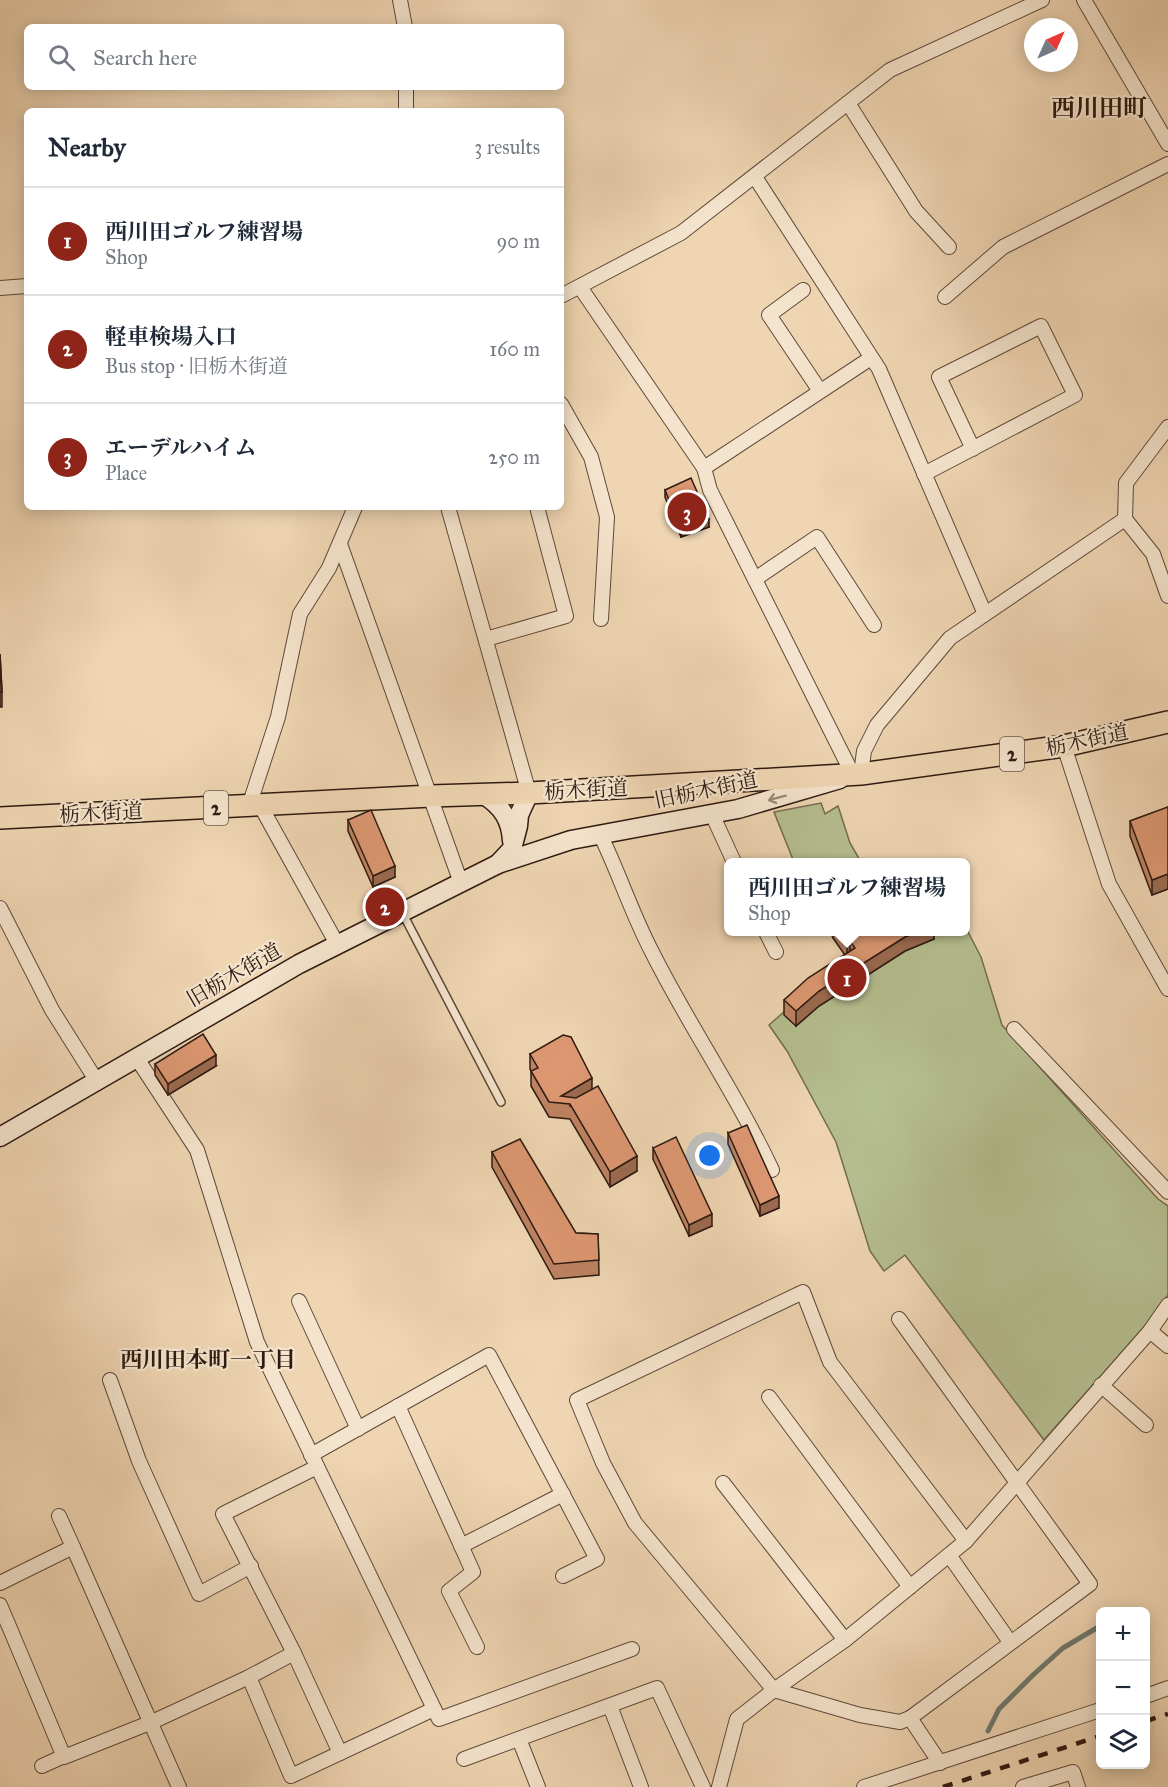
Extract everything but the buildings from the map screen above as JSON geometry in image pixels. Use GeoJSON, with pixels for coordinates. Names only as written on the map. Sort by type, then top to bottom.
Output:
{"type":"FeatureCollection","features":[{"type":"Feature","properties":{"kind":"main road","name":"栃木街道"},"geometry":{"type":"LineString","coordinates":[[0,818],[530,793],[857,774],[1064,746],[1168,722]]}},
{"type":"Feature","properties":{"kind":"main road","name":"旧栃木街道"},"geometry":{"type":"LineString","coordinates":[[0,1137],[236,999],[337,944],[498,864],[571,840],[712,814],[787,796],[857,774]]}},
{"type":"Feature","properties":{"kind":"main road"},"geometry":{"type":"LineString","coordinates":[[512,849],[519,815],[530,793]]}},
{"type":"Feature","properties":{"kind":"main road"},"geometry":{"type":"LineString","coordinates":[[484,795],[495,801],[503,811],[511,832],[512,849]]}},
{"type":"Feature","properties":{"kind":"main road"},"geometry":{"type":"LineString","coordinates":[[498,864],[526,849],[572,832],[700,808],[709,810],[712,814]]}},
{"type":"Feature","properties":{"kind":"main road","name":"旧栃木街道"},"geometry":{"type":"LineString","coordinates":[[498,864],[512,849]]}},
{"type":"Feature","properties":{"kind":"street"},"geometry":{"type":"LineString","coordinates":[[400,0],[404,24]]}},
{"type":"Feature","properties":{"kind":"street"},"geometry":{"type":"LineString","coordinates":[[564,294],[681,233],[890,70],[1042,0]]}},
{"type":"Feature","properties":{"kind":"street"},"geometry":{"type":"LineString","coordinates":[[1084,0],[1168,144]]}},
{"type":"Feature","properties":{"kind":"street"},"geometry":{"type":"LineString","coordinates":[[406,90],[406,108]]}},
{"type":"Feature","properties":{"kind":"street"},"geometry":{"type":"LineString","coordinates":[[848,103],[916,211],[949,247]]}},
{"type":"Feature","properties":{"kind":"street"},"geometry":{"type":"LineString","coordinates":[[945,297],[1003,247],[1168,164]]}},
{"type":"Feature","properties":{"kind":"street"},"geometry":{"type":"LineString","coordinates":[[755,177],[879,369],[985,614]]}},
{"type":"Feature","properties":{"kind":"street"},"geometry":{"type":"LineString","coordinates":[[0,288],[24,286]]}},
{"type":"Feature","properties":{"kind":"street"},"geometry":{"type":"LineString","coordinates":[[579,287],[704,468],[710,490],[857,774]]}},
{"type":"Feature","properties":{"kind":"street"},"geometry":{"type":"LineString","coordinates":[[803,290],[769,315],[820,391]]}},
{"type":"Feature","properties":{"kind":"street"},"geometry":{"type":"LineString","coordinates":[[924,474],[973,449],[1075,395],[1041,326],[939,376],[973,449]]}},
{"type":"Feature","properties":{"kind":"street"},"geometry":{"type":"LineString","coordinates":[[704,468],[871,358]]}},
{"type":"Feature","properties":{"kind":"street"},"geometry":{"type":"LineString","coordinates":[[564,409],[591,457],[607,517],[601,619]]}},
{"type":"Feature","properties":{"kind":"street"},"geometry":{"type":"LineString","coordinates":[[1168,427],[1126,483],[1125,519],[1153,554],[1168,596]]}},
{"type":"Feature","properties":{"kind":"street"},"geometry":{"type":"LineString","coordinates":[[337,944],[255,806],[278,717],[300,614],[329,568],[354,510]]}},
{"type":"Feature","properties":{"kind":"street"},"geometry":{"type":"LineString","coordinates":[[449,510],[530,793]]}},
{"type":"Feature","properties":{"kind":"street"},"geometry":{"type":"LineString","coordinates":[[486,639],[566,616],[538,510]]}},
{"type":"Feature","properties":{"kind":"street"},"geometry":{"type":"LineString","coordinates":[[857,774],[864,751],[877,725],[950,638],[1125,519]]}},
{"type":"Feature","properties":{"kind":"street"},"geometry":{"type":"LineString","coordinates":[[755,579],[818,537],[874,626]]}},
{"type":"Feature","properties":{"kind":"street"},"geometry":{"type":"LineString","coordinates":[[340,544],[461,883]]}},
{"type":"Feature","properties":{"kind":"street"},"geometry":{"type":"LineString","coordinates":[[1064,746],[1108,884],[1166,980]]}},
{"type":"Feature","properties":{"kind":"street"},"geometry":{"type":"LineString","coordinates":[[712,814],[732,858]]}},
{"type":"Feature","properties":{"kind":"street"},"geometry":{"type":"LineString","coordinates":[[600,834],[620,874],[630,905],[652,953],[755,1132],[772,1170]]}},
{"type":"Feature","properties":{"kind":"street"},"geometry":{"type":"LineString","coordinates":[[0,908],[52,1010],[96,1080]]}},
{"type":"Feature","properties":{"kind":"street"},"geometry":{"type":"LineString","coordinates":[[768,936],[776,952]]}},
{"type":"Feature","properties":{"kind":"street"},"geometry":{"type":"LineString","coordinates":[[1014,1029],[1168,1192]]}},
{"type":"Feature","properties":{"kind":"street"},"geometry":{"type":"LineString","coordinates":[[136,1057],[197,1150],[256,1342],[439,1719],[632,1649]]}},
{"type":"Feature","properties":{"kind":"street"},"geometry":{"type":"LineString","coordinates":[[899,1319],[1090,1584],[910,1718],[900,1722],[860,1715],[774,1690],[635,1523],[603,1463],[577,1400],[803,1292],[830,1362],[966,1541]]}},
{"type":"Feature","properties":{"kind":"street"},"geometry":{"type":"LineString","coordinates":[[299,1301],[358,1429]]}},
{"type":"Feature","properties":{"kind":"street"},"geometry":{"type":"LineString","coordinates":[[719,1787],[737,1719],[844,1640],[966,1541],[1149,1331],[1168,1305]]}},
{"type":"Feature","properties":{"kind":"street"},"geometry":{"type":"LineString","coordinates":[[1149,1331],[1168,1346]]}},
{"type":"Feature","properties":{"kind":"street"},"geometry":{"type":"LineString","coordinates":[[340,1753],[294,1653],[223,1514],[314,1461],[358,1429],[489,1355],[597,1559],[563,1576]]}},
{"type":"Feature","properties":{"kind":"street"},"geometry":{"type":"LineString","coordinates":[[110,1380],[139,1461],[199,1594],[251,1566]]}},
{"type":"Feature","properties":{"kind":"street"},"geometry":{"type":"LineString","coordinates":[[1101,1385],[1146,1425]]}},
{"type":"Feature","properties":{"kind":"street"},"geometry":{"type":"LineString","coordinates":[[769,1397],[910,1587]]}},
{"type":"Feature","properties":{"kind":"street"},"geometry":{"type":"LineString","coordinates":[[398,1406],[473,1572],[448,1592],[477,1647]]}},
{"type":"Feature","properties":{"kind":"street"},"geometry":{"type":"LineString","coordinates":[[723,1483],[844,1640]]}},
{"type":"Feature","properties":{"kind":"street"},"geometry":{"type":"LineString","coordinates":[[461,1546],[563,1494]]}},
{"type":"Feature","properties":{"kind":"street"},"geometry":{"type":"LineString","coordinates":[[58,1516],[152,1722],[175,1786]]}},
{"type":"Feature","properties":{"kind":"street"},"geometry":{"type":"LineString","coordinates":[[0,1583],[73,1547]]}},
{"type":"Feature","properties":{"kind":"street"},"geometry":{"type":"LineString","coordinates":[[949,1556],[1010,1642]]}},
{"type":"Feature","properties":{"kind":"street"},"geometry":{"type":"LineString","coordinates":[[0,1605],[64,1756]]}},
{"type":"Feature","properties":{"kind":"street"},"geometry":{"type":"LineString","coordinates":[[42,1766],[152,1722],[249,1677],[294,1653]]}},
{"type":"Feature","properties":{"kind":"street"},"geometry":{"type":"LineString","coordinates":[[249,1677],[291,1776],[434,1708]]}},
{"type":"Feature","properties":{"kind":"street"},"geometry":{"type":"LineString","coordinates":[[464,1759],[657,1688],[703,1787]]}},
{"type":"Feature","properties":{"kind":"street"},"geometry":{"type":"LineString","coordinates":[[1150,1695],[1168,1688]]}},
{"type":"Feature","properties":{"kind":"street"},"geometry":{"type":"LineString","coordinates":[[610,1706],[641,1787]]}},
{"type":"Feature","properties":{"kind":"street"},"geometry":{"type":"LineString","coordinates":[[864,1787],[1096,1712]]}},
{"type":"Feature","properties":{"kind":"street"},"geometry":{"type":"LineString","coordinates":[[910,1718],[940,1763]]}},
{"type":"Feature","properties":{"kind":"street"},"geometry":{"type":"LineString","coordinates":[[519,1739],[538,1787]]}},
{"type":"Feature","properties":{"kind":"street"},"geometry":{"type":"LineString","coordinates":[[1023,1787],[1073,1772],[1078,1787]]}},
{"type":"Feature","properties":{"kind":"lane"},"geometry":{"type":"LineString","coordinates":[[402,912],[501,1102]]}},
{"type":"Feature","properties":{"kind":"green space"},"geometry":{"type":"Polygon","coordinates":[[[821,803],[825,814],[838,806],[850,843],[859,858],[792,858],[774,812],[821,803]]]}},
{"type":"Feature","properties":{"kind":"green space"},"geometry":{"type":"Polygon","coordinates":[[[832,936],[970,936],[981,957],[1002,1025],[1158,1199],[1168,1206],[1168,1295],[1144,1327],[1044,1440],[905,1255],[884,1271],[870,1251],[836,1142],[787,1051],[769,1025],[847,957],[832,936]]]}},
{"type":"Feature","properties":{"kind":"waterway"},"geometry":{"type":"LineString","coordinates":[[988,1731],[999,1709],[1033,1675],[1063,1648],[1096,1628]]}},
{"type":"Feature","properties":{"kind":"railway"},"geometry":{"type":"LineString","coordinates":[[1150,1720],[1168,1714]]}},
{"type":"Feature","properties":{"kind":"railway"},"geometry":{"type":"LineString","coordinates":[[943,1787],[1096,1737]]}},
{"type":"Feature","properties":{"kind":"place","name":"エーデルハイム"},"geometry":{"type":"Point","coordinates":[687,512]}},
{"type":"Feature","properties":{"kind":"place","name":"軽車検場入口"},"geometry":{"type":"Point","coordinates":[385,907]}},
{"type":"Feature","properties":{"kind":"place","name":"西川田ゴルフ練習場"},"geometry":{"type":"Point","coordinates":[847,978]}},
{"type":"Feature","properties":{"kind":"district","name":"西川田町"},"geometry":{"type":"Point","coordinates":[1099,108]}},
{"type":"Feature","properties":{"kind":"district","name":"西川田本町一丁目"},"geometry":{"type":"Point","coordinates":[208,1359]}}]}
